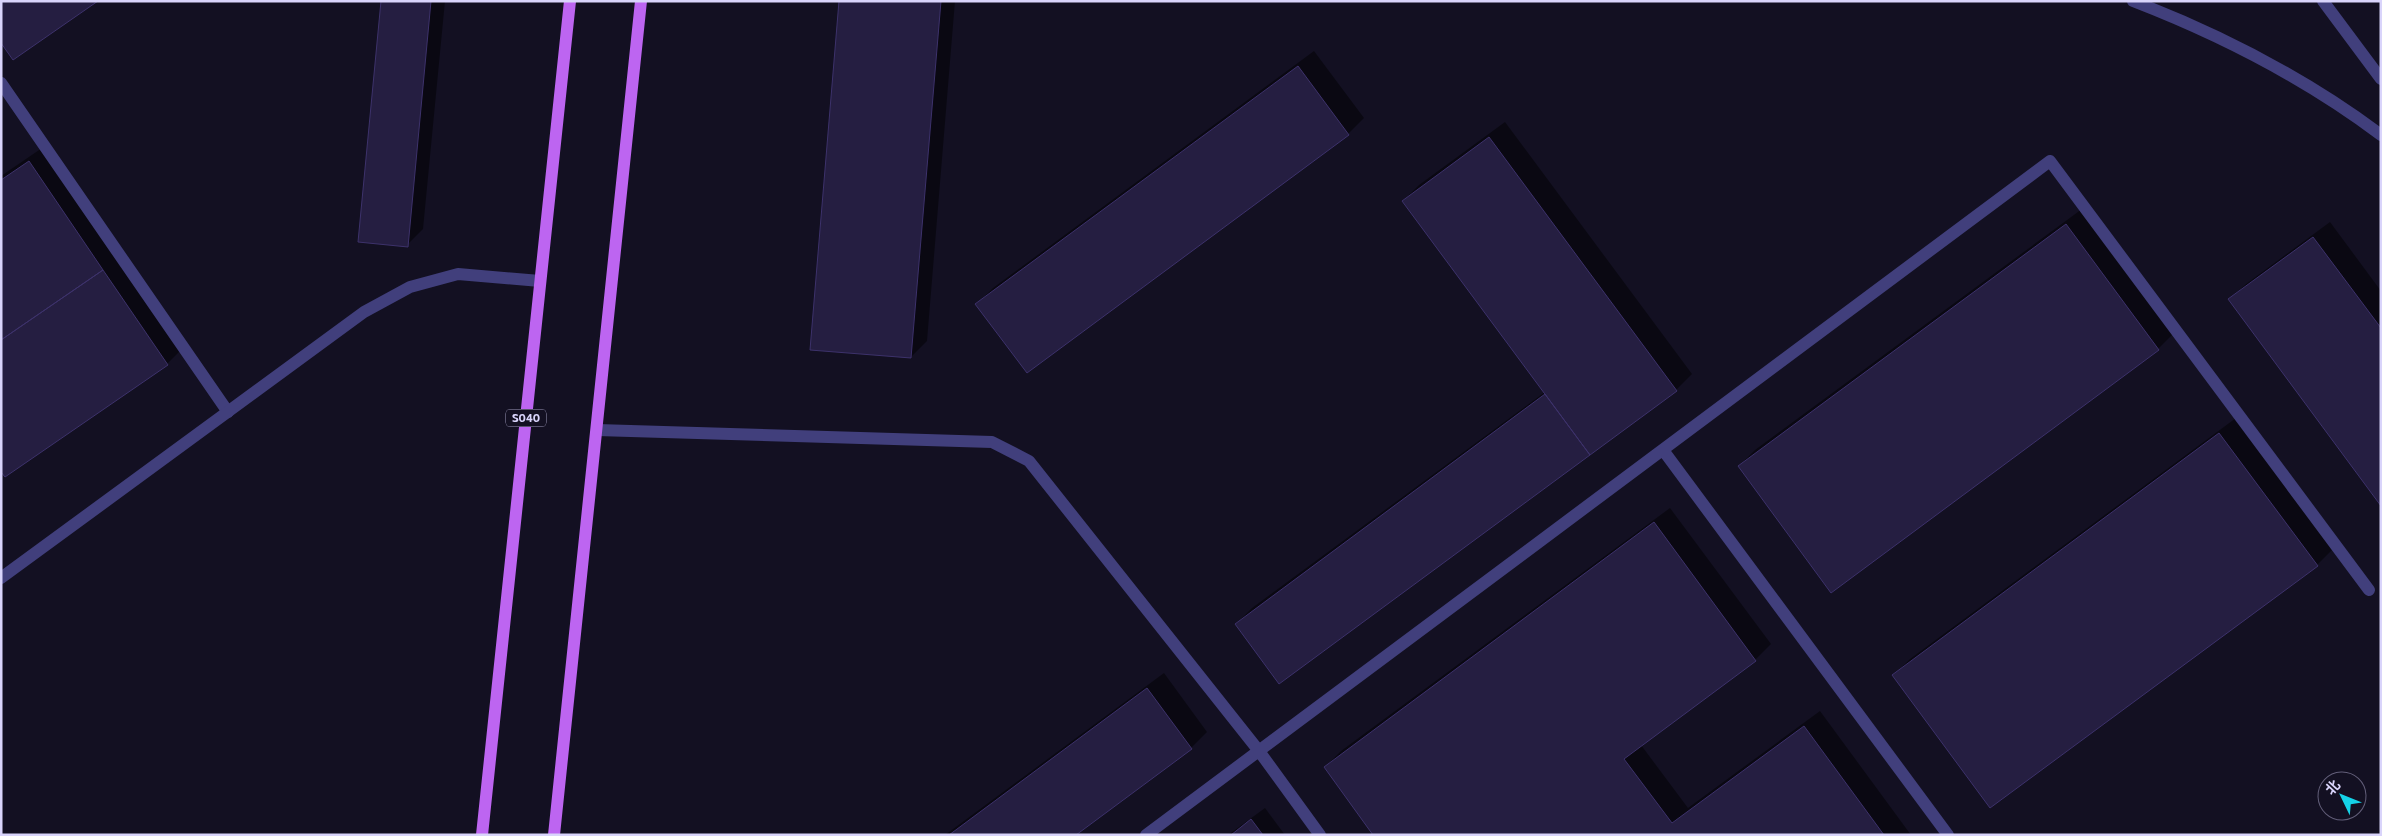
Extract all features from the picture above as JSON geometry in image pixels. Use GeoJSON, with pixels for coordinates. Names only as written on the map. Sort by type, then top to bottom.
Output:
{"type":"FeatureCollection","features":[{"type":"Feature","properties":{"kind":"main road","name":"S040"},"geometry":{"type":"LineString","coordinates":[[482,835],[570,1]]}},
{"type":"Feature","properties":{"kind":"main road"},"geometry":{"type":"LineString","coordinates":[[554,835],[641,1]]}},
{"type":"Feature","properties":{"kind":"street"},"geometry":{"type":"LineString","coordinates":[[2132,1],[2187,22],[2266,61],[2326,97],[2381,135]]}},
{"type":"Feature","properties":{"kind":"street"},"geometry":{"type":"LineString","coordinates":[[2323,1],[2381,79]]}},
{"type":"Feature","properties":{"kind":"street"},"geometry":{"type":"LineString","coordinates":[[1,83],[228,412]]}},
{"type":"Feature","properties":{"kind":"street"},"geometry":{"type":"LineString","coordinates":[[1146,835],[2050,161],[2369,590]]}},
{"type":"Feature","properties":{"kind":"street"},"geometry":{"type":"LineString","coordinates":[[1,578],[364,312],[410,287],[458,274],[540,281]]}},
{"type":"Feature","properties":{"kind":"street"},"geometry":{"type":"LineString","coordinates":[[596,430],[992,442],[1030,461],[1259,751],[1320,835]]}},
{"type":"Feature","properties":{"kind":"street"},"geometry":{"type":"LineString","coordinates":[[1663,450],[1948,835]]}},
{"type":"Feature","properties":{"kind":"building"},"geometry":{"type":"Polygon","coordinates":[[[1,1],[98,1],[13,60],[1,43],[1,1]]]}},
{"type":"Feature","properties":{"kind":"building"},"geometry":{"type":"Polygon","coordinates":[[[381,1],[431,1],[408,247],[358,242],[381,1]]]}},
{"type":"Feature","properties":{"kind":"building"},"geometry":{"type":"Polygon","coordinates":[[[839,1],[941,1],[911,358],[810,350],[839,1]]]}},
{"type":"Feature","properties":{"kind":"building"},"geometry":{"type":"Polygon","coordinates":[[[1298,66],[1349,135],[1027,373],[975,304],[1298,66]]]}},
{"type":"Feature","properties":{"kind":"building"},"geometry":{"type":"Polygon","coordinates":[[[1489,137],[1677,391],[1590,455],[1402,201],[1489,137]]]}},
{"type":"Feature","properties":{"kind":"building"},"geometry":{"type":"Polygon","coordinates":[[[29,161],[103,270],[1,340],[1,180],[29,161]]]}},
{"type":"Feature","properties":{"kind":"building"},"geometry":{"type":"Polygon","coordinates":[[[2066,224],[2159,350],[1831,593],[1738,466],[2066,224]]]}},
{"type":"Feature","properties":{"kind":"building"},"geometry":{"type":"Polygon","coordinates":[[[2313,237],[2381,328],[2381,506],[2228,299],[2313,237]]]}},
{"type":"Feature","properties":{"kind":"building"},"geometry":{"type":"Polygon","coordinates":[[[103,270],[168,365],[5,477],[1,472],[1,340],[103,270]]]}},
{"type":"Feature","properties":{"kind":"building"},"geometry":{"type":"Polygon","coordinates":[[[1545,394],[1590,455],[1279,684],[1235,624],[1545,394]]]}},
{"type":"Feature","properties":{"kind":"building"},"geometry":{"type":"Polygon","coordinates":[[[2219,433],[2318,566],[1990,808],[1892,675],[2219,433]]]}},
{"type":"Feature","properties":{"kind":"building"},"geometry":{"type":"Polygon","coordinates":[[[1654,522],[1756,661],[1624,759],[1672,823],[1804,726],[1884,835],[1373,835],[1324,767],[1654,522]]]}},
{"type":"Feature","properties":{"kind":"building"},"geometry":{"type":"Polygon","coordinates":[[[1147,688],[1192,749],[1076,835],[949,835],[1147,688]]]}},
{"type":"Feature","properties":{"kind":"building"},"geometry":{"type":"Polygon","coordinates":[[[1251,819],[1263,835],[1231,835],[1251,819]]]}}]}
